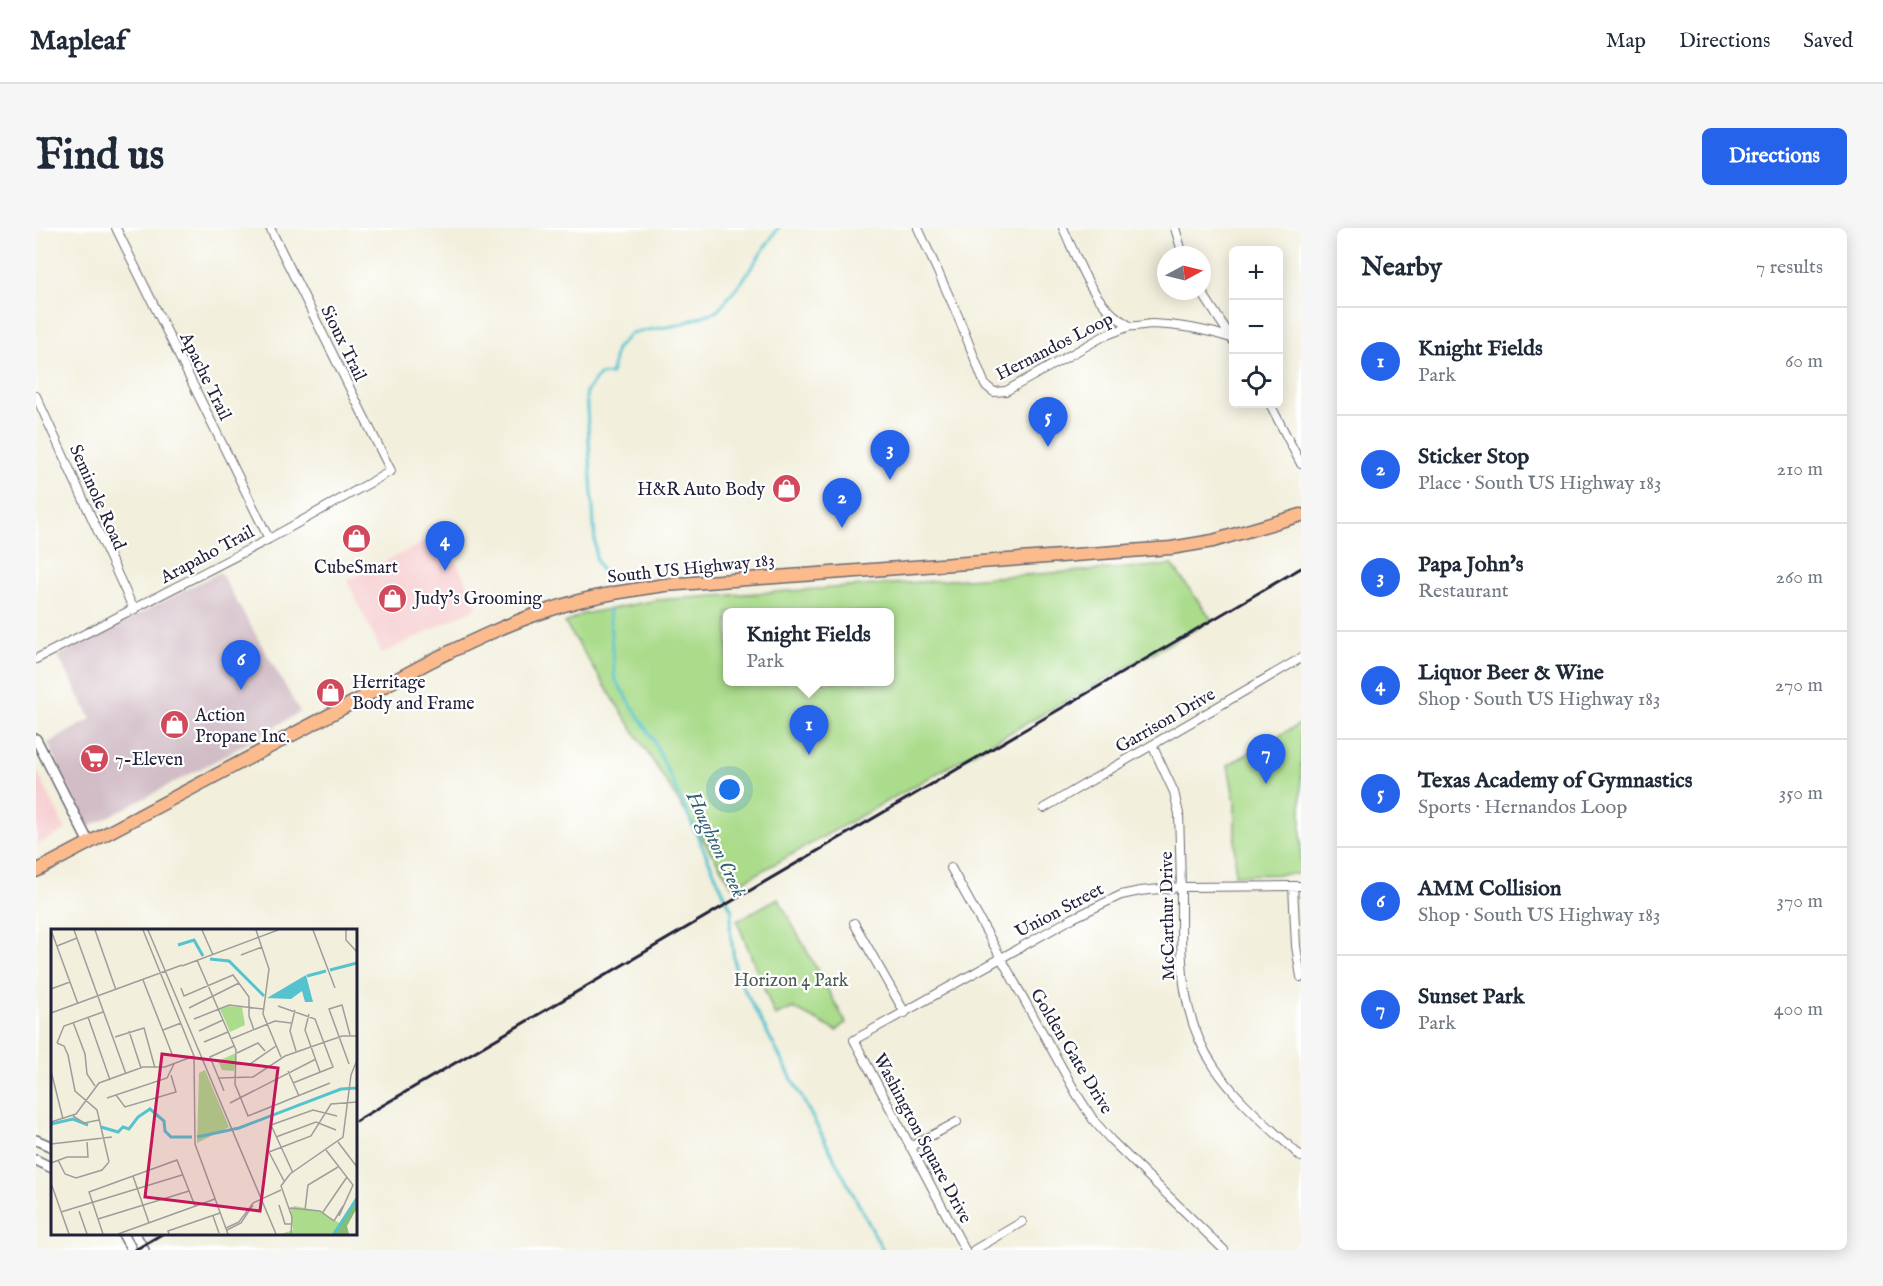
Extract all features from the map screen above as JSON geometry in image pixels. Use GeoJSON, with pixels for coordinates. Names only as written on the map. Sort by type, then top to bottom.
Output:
{"type":"FeatureCollection","features":[{"type":"Feature","properties":{"kind":"main road","name":"South US Highway 183"},"geometry":{"type":"LineString","coordinates":[[36,871],[433,660],[484,635],[552,609],[610,593],[665,585],[1171,548],[1213,541],[1301,515]]}},
{"type":"Feature","properties":{"kind":"street","name":"Apache Trail"},"geometry":{"type":"LineString","coordinates":[[116,228],[268,538]]}},
{"type":"Feature","properties":{"kind":"street","name":"Sioux Trail"},"geometry":{"type":"LineString","coordinates":[[270,228],[391,471]]}},
{"type":"Feature","properties":{"kind":"street","name":"Hernandos Loop"},"geometry":{"type":"LineString","coordinates":[[918,228],[958,316],[985,385],[994,392],[1006,391],[1104,336],[1130,326],[1175,325],[1199,329],[1229,339]]}},
{"type":"Feature","properties":{"kind":"street","name":"Hernandos Loop"},"geometry":{"type":"LineString","coordinates":[[1063,228],[1096,294],[1109,310],[1130,326]]}},
{"type":"Feature","properties":{"kind":"street"},"geometry":{"type":"LineString","coordinates":[[1175,228],[1180,246]]}},
{"type":"Feature","properties":{"kind":"street"},"geometry":{"type":"LineString","coordinates":[[1207,300],[1229,335]]}},
{"type":"Feature","properties":{"kind":"street","name":"Seminole Road"},"geometry":{"type":"LineString","coordinates":[[36,396],[134,610]]}},
{"type":"Feature","properties":{"kind":"street"},"geometry":{"type":"LineString","coordinates":[[1272,408],[1301,464]]}},
{"type":"Feature","properties":{"kind":"street","name":"Arapaho Trail"},"geometry":{"type":"LineString","coordinates":[[36,659],[134,610],[391,471]]}},
{"type":"Feature","properties":{"kind":"street","name":"Garrison Drive"},"geometry":{"type":"LineString","coordinates":[[1044,808],[1301,658]]}},
{"type":"Feature","properties":{"kind":"street"},"geometry":{"type":"LineString","coordinates":[[36,739],[89,843]]}},
{"type":"Feature","properties":{"kind":"street","name":"McCarthur Drive"},"geometry":{"type":"LineString","coordinates":[[1152,746],[1174,792],[1179,814],[1181,960],[1183,989],[1190,1016],[1200,1043],[1215,1068],[1232,1089],[1301,1157]]}},
{"type":"Feature","properties":{"kind":"street","name":"Golden Gate Drive"},"geometry":{"type":"LineString","coordinates":[[951,868],[1076,1094],[1094,1121],[1224,1250]]}},
{"type":"Feature","properties":{"kind":"street"},"geometry":{"type":"LineString","coordinates":[[1297,886],[1296,946],[1301,977]]}},
{"type":"Feature","properties":{"kind":"street","name":"Union Street"},"geometry":{"type":"LineString","coordinates":[[854,1040],[1091,908],[1121,895],[1181,887],[1297,886]]}},
{"type":"Feature","properties":{"kind":"street"},"geometry":{"type":"LineString","coordinates":[[854,923],[904,1013]]}},
{"type":"Feature","properties":{"kind":"street","name":"Washington Square Drive"},"geometry":{"type":"LineString","coordinates":[[854,1040],[965,1250]]}},
{"type":"Feature","properties":{"kind":"street"},"geometry":{"type":"LineString","coordinates":[[910,1147],[957,1122]]}},
{"type":"Feature","properties":{"kind":"street"},"geometry":{"type":"LineString","coordinates":[[36,1140],[51,1147]]}},
{"type":"Feature","properties":{"kind":"street"},"geometry":{"type":"LineString","coordinates":[[36,1160],[51,1168]]}},
{"type":"Feature","properties":{"kind":"street"},"geometry":{"type":"LineString","coordinates":[[974,1250],[1022,1222]]}},
{"type":"Feature","properties":{"kind":"street"},"geometry":{"type":"LineString","coordinates":[[124,1235],[132,1250]]}},
{"type":"Feature","properties":{"kind":"street"},"geometry":{"type":"LineString","coordinates":[[136,1235],[144,1250]]}},
{"type":"Feature","properties":{"kind":"shaded area"},"geometry":{"type":"Polygon","coordinates":[[[443,533],[478,607],[382,654],[347,580],[443,533]]]}},
{"type":"Feature","properties":{"kind":"shaded area"},"geometry":{"type":"Polygon","coordinates":[[[220,572],[300,712],[221,758],[87,828],[48,743],[91,719],[58,656],[220,572]]]}},
{"type":"Feature","properties":{"kind":"shaded area"},"geometry":{"type":"Polygon","coordinates":[[[36,769],[66,830],[36,845],[36,769]]]}},
{"type":"Feature","properties":{"kind":"green space"},"geometry":{"type":"Polygon","coordinates":[[[1172,565],[1212,620],[733,887],[565,623],[583,614],[658,600],[1172,565]]]}},
{"type":"Feature","properties":{"kind":"green space"},"geometry":{"type":"Polygon","coordinates":[[[1301,723],[1301,874],[1235,875],[1235,803],[1228,765],[1301,723]]]}},
{"type":"Feature","properties":{"kind":"green space","name":"Horizon 4 Park"},"geometry":{"type":"Polygon","coordinates":[[[778,898],[846,1023],[837,1031],[793,1008],[775,1016],[737,921],[778,898]]]}},
{"type":"Feature","properties":{"kind":"waterway","name":"Houghton Creek"},"geometry":{"type":"LineString","coordinates":[[605,578],[596,559],[586,392],[599,375],[611,374],[616,349],[631,333],[678,325],[717,311],[743,280],[778,228]]}},
{"type":"Feature","properties":{"kind":"waterway","name":"Houghton Creek"},"geometry":{"type":"LineString","coordinates":[[609,610],[615,679],[653,739],[732,911],[730,929],[736,974],[883,1250]]}},
{"type":"Feature","properties":{"kind":"railway"},"geometry":{"type":"LineString","coordinates":[[357,1120],[1301,568]]}},
{"type":"Feature","properties":{"kind":"railway"},"geometry":{"type":"LineString","coordinates":[[135,1250],[160,1235]]}},
{"type":"Feature","properties":{"kind":"place","name":"Texas Academy of Gymnastics"},"geometry":{"type":"Point","coordinates":[1048,447]}},
{"type":"Feature","properties":{"kind":"place","name":"Papa John's"},"geometry":{"type":"Point","coordinates":[890,480]}},
{"type":"Feature","properties":{"kind":"place","name":"H&R Auto Body"},"geometry":{"type":"Point","coordinates":[786,489]}},
{"type":"Feature","properties":{"kind":"place","name":"Sticker Stop"},"geometry":{"type":"Point","coordinates":[842,528]}},
{"type":"Feature","properties":{"kind":"place","name":"CubeSmart"},"geometry":{"type":"Point","coordinates":[356,538]}},
{"type":"Feature","properties":{"kind":"place","name":"Liquor Beer & Wine"},"geometry":{"type":"Point","coordinates":[445,571]}},
{"type":"Feature","properties":{"kind":"place","name":"Judy's Grooming"},"geometry":{"type":"Point","coordinates":[393,598]}},
{"type":"Feature","properties":{"kind":"place","name":"AMM Collision"},"geometry":{"type":"Point","coordinates":[241,690]}},
{"type":"Feature","properties":{"kind":"place","name":"Herritage Body and Frame"},"geometry":{"type":"Point","coordinates":[331,692]}},
{"type":"Feature","properties":{"kind":"place","name":"Action Propane Inc."},"geometry":{"type":"Point","coordinates":[174,725]}},
{"type":"Feature","properties":{"kind":"place","name":"Knight Fields"},"geometry":{"type":"Point","coordinates":[809,755]}},
{"type":"Feature","properties":{"kind":"place","name":"7-Eleven"},"geometry":{"type":"Point","coordinates":[94,759]}},
{"type":"Feature","properties":{"kind":"place","name":"Sunset Park"},"geometry":{"type":"Point","coordinates":[1266,784]}}]}
